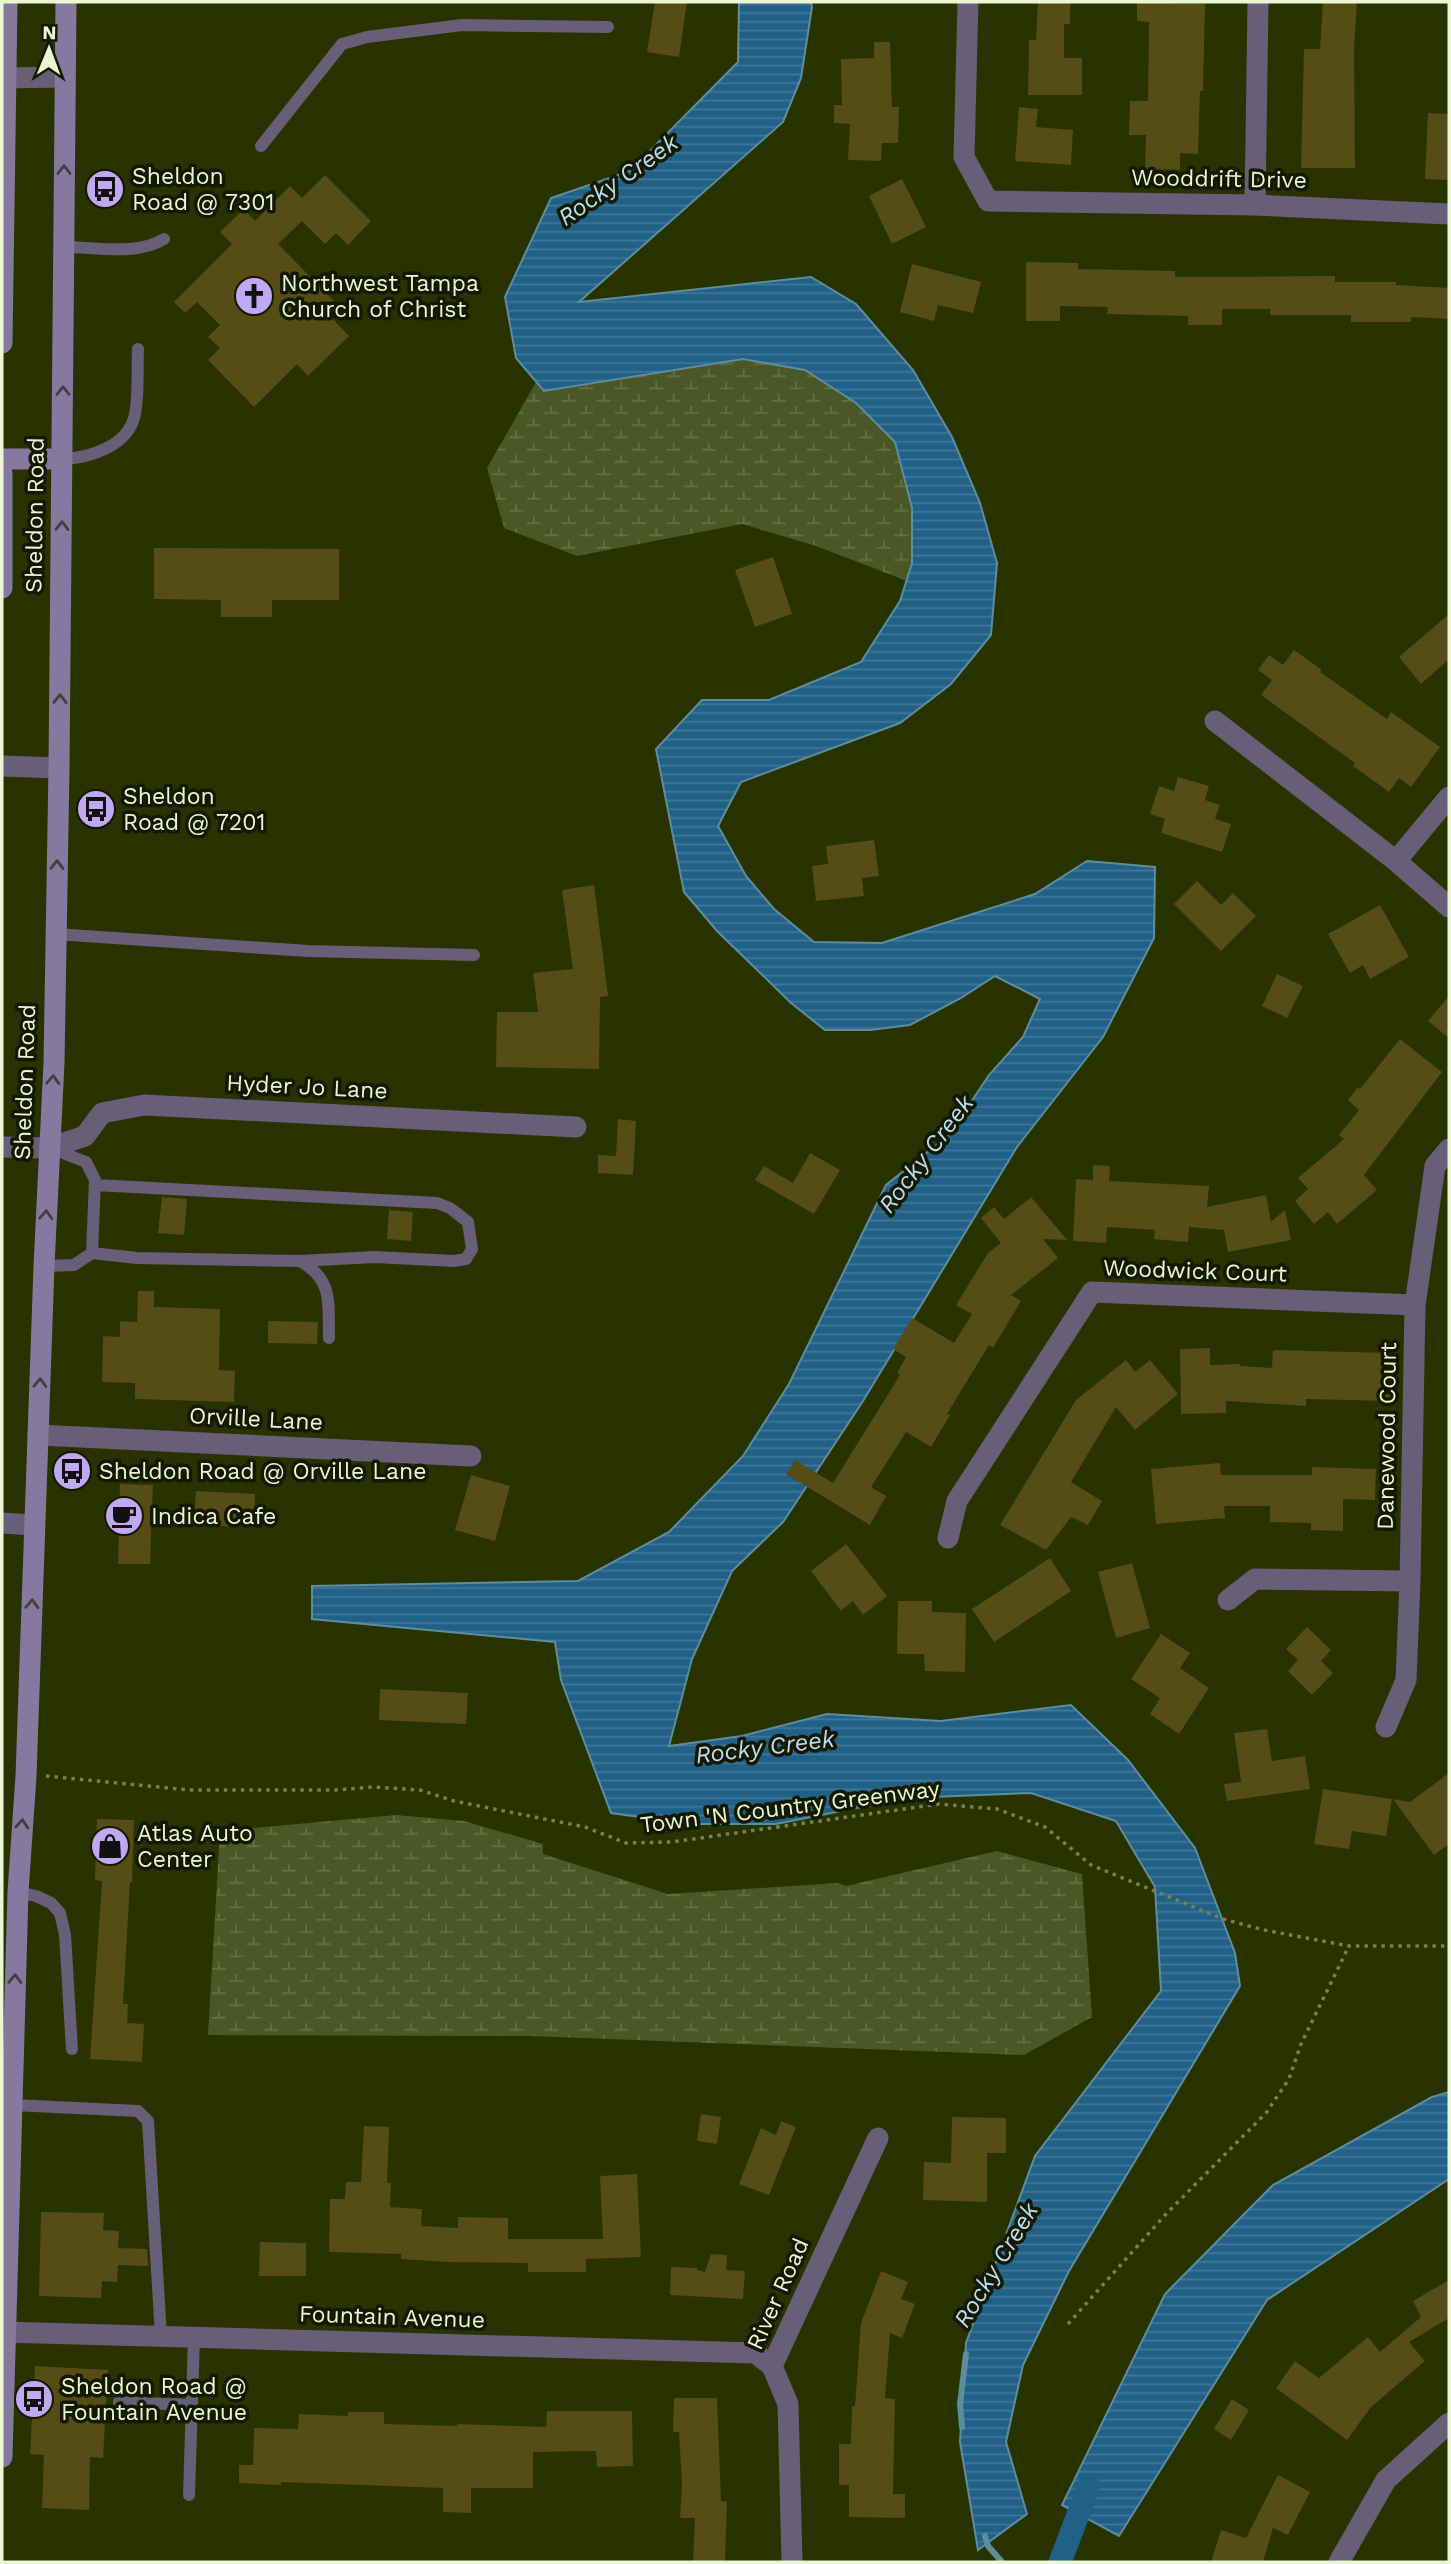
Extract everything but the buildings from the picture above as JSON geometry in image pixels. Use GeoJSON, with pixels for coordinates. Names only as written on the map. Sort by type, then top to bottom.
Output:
{"type":"FeatureCollection","features":[{"type":"Feature","properties":{"kind":"main road"},"geometry":{"type":"LineString","coordinates":[[2,343],[6,2]]}},
{"type":"Feature","properties":{"kind":"main road","name":"Sheldon Road"},"geometry":{"type":"LineString","coordinates":[[2,2456],[13,2105],[10,1892],[26,1776],[54,1063],[66,2]]}},
{"type":"Feature","properties":{"kind":"main road"},"geometry":{"type":"LineString","coordinates":[[2,459],[62,459]]}},
{"type":"Feature","properties":{"kind":"main road","name":"Sheldon Road"},"geometry":{"type":"LineString","coordinates":[[2,473],[2,588]]}},
{"type":"Feature","properties":{"kind":"street","name":"Wooddrift Drive"},"geometry":{"type":"LineString","coordinates":[[968,2],[964,157],[988,201],[1255,205],[1449,214]]}},
{"type":"Feature","properties":{"kind":"street"},"geometry":{"type":"LineString","coordinates":[[1255,205],[1258,2]]}},
{"type":"Feature","properties":{"kind":"street"},"geometry":{"type":"LineString","coordinates":[[4,78],[65,77]]}},
{"type":"Feature","properties":{"kind":"street"},"geometry":{"type":"LineString","coordinates":[[1215,721],[1396,861],[1449,907]]}},
{"type":"Feature","properties":{"kind":"street"},"geometry":{"type":"LineString","coordinates":[[2,766],[59,768]]}},
{"type":"Feature","properties":{"kind":"street"},"geometry":{"type":"LineString","coordinates":[[1396,861],[1449,797]]}},
{"type":"Feature","properties":{"kind":"street","name":"Hyder Jo Lane"},"geometry":{"type":"LineString","coordinates":[[2,1147],[49,1148],[85,1136],[102,1113],[144,1105],[576,1128]]}},
{"type":"Feature","properties":{"kind":"street","name":"Danewood Court"},"geometry":{"type":"LineString","coordinates":[[1386,1727],[1406,1680],[1415,1305],[1435,1166],[1449,1149]]}},
{"type":"Feature","properties":{"kind":"street","name":"Woodwick Court"},"geometry":{"type":"LineString","coordinates":[[948,1538],[957,1501],[1092,1292],[1415,1305]]}},
{"type":"Feature","properties":{"kind":"street","name":"Orville Lane"},"geometry":{"type":"LineString","coordinates":[[38,1435],[471,1456]]}},
{"type":"Feature","properties":{"kind":"street"},"geometry":{"type":"LineString","coordinates":[[2,1523],[34,1524]]}},
{"type":"Feature","properties":{"kind":"street"},"geometry":{"type":"LineString","coordinates":[[1228,1600],[1255,1579],[1410,1581]]}},
{"type":"Feature","properties":{"kind":"street","name":"River Road"},"geometry":{"type":"LineString","coordinates":[[792,2562],[788,2404],[772,2366],[878,2138]]}},
{"type":"Feature","properties":{"kind":"street","name":"Fountain Avenue"},"geometry":{"type":"LineString","coordinates":[[4,2332],[755,2353],[772,2366]]}},
{"type":"Feature","properties":{"kind":"street"},"geometry":{"type":"LineString","coordinates":[[1339,2562],[1386,2480],[1449,2423]]}},
{"type":"Feature","properties":{"kind":"lane"},"geometry":{"type":"LineString","coordinates":[[261,146],[342,44],[367,37],[462,25],[608,27]]}},
{"type":"Feature","properties":{"kind":"lane"},"geometry":{"type":"LineString","coordinates":[[65,247],[140,247],[156,244],[164,239]]}},
{"type":"Feature","properties":{"kind":"lane"},"geometry":{"type":"LineString","coordinates":[[62,459],[83,458],[101,452],[124,436],[135,416],[138,349]]}},
{"type":"Feature","properties":{"kind":"lane"},"geometry":{"type":"LineString","coordinates":[[55,934],[308,951],[474,955]]}},
{"type":"Feature","properties":{"kind":"lane"},"geometry":{"type":"LineString","coordinates":[[49,1148],[86,1162],[95,1180],[92,1253]]}},
{"type":"Feature","properties":{"kind":"lane"},"geometry":{"type":"LineString","coordinates":[[44,1266],[74,1265],[92,1253],[137,1258],[300,1261],[374,1257],[454,1261],[466,1259],[472,1249],[468,1222],[450,1208],[437,1203],[95,1185]]}},
{"type":"Feature","properties":{"kind":"lane"},"geometry":{"type":"LineString","coordinates":[[300,1261],[316,1270],[328,1292],[329,1338]]}},
{"type":"Feature","properties":{"kind":"lane"},"geometry":{"type":"LineString","coordinates":[[10,1892],[36,1896],[51,1903],[61,1913],[65,1935],[72,2049]]}},
{"type":"Feature","properties":{"kind":"lane"},"geometry":{"type":"LineString","coordinates":[[13,2105],[138,2111],[148,2121],[161,2337]]}},
{"type":"Feature","properties":{"kind":"lane"},"geometry":{"type":"LineString","coordinates":[[189,2495],[194,2337]]}},
{"type":"Feature","properties":{"kind":"lane"},"geometry":{"type":"LineString","coordinates":[[118,2402],[192,2405]]}},
{"type":"Feature","properties":{"kind":"path","name":"Town 'N Country Greenway"},"geometry":{"type":"LineString","coordinates":[[44,1776],[189,1790],[335,1790],[373,1787],[420,1790],[454,1801],[585,1827],[626,1843],[672,1842],[939,1804],[997,1809],[1045,1826],[1091,1865],[1223,1919],[1264,1930],[1349,1946],[1449,1946]]}},
{"type":"Feature","properties":{"kind":"path"},"geometry":{"type":"LineString","coordinates":[[1068,2324],[1166,2214],[1266,2113],[1289,2079],[1301,2044],[1349,1946]]}},
{"type":"Feature","properties":{"kind":"green space"},"geometry":{"type":"Polygon","coordinates":[[[743,359],[805,370],[856,403],[895,442],[912,508],[912,563],[907,581],[816,546],[742,524],[577,556],[504,528],[487,468],[536,382],[544,391],[743,359]]]}},
{"type":"Feature","properties":{"kind":"green space"},"geometry":{"type":"Polygon","coordinates":[[[396,1815],[464,1821],[543,1844],[543,1854],[668,1894],[838,1883],[846,1886],[997,1851],[1082,1874],[1092,2017],[1024,2055],[531,2036],[208,2035],[220,1831],[396,1815]]]}},
{"type":"Feature","properties":{"kind":"water"},"geometry":{"type":"Polygon","coordinates":[[[739,2],[811,2],[801,78],[783,122],[579,302],[811,277],[856,304],[913,370],[952,437],[980,503],[997,563],[991,635],[951,684],[900,723],[741,782],[718,826],[746,876],[774,909],[814,942],[882,943],[1035,894],[1087,861],[1155,867],[1154,938],[1103,1037],[1017,1147],[863,1401],[783,1522],[732,1571],[692,1659],[669,1746],[742,1736],[827,1714],[941,1721],[1071,1705],[1128,1760],[1195,1848],[1235,1953],[1240,1986],[1069,2271],[1023,2365],[1006,2442],[1027,2514],[978,2550],[960,2442],[966,2343],[1035,2156],[1161,1991],[1155,1887],[1116,1821],[1031,1793],[907,1798],[776,1824],[691,1824],[611,1813],[561,1680],[555,1642],[312,1619],[312,1586],[578,1581],[669,1532],[743,1456],[789,1384],[886,1185],[949,1135],[989,1075],[1023,1037],[1040,999],[995,976],[910,1025],[870,1030],[825,1030],[791,1003],[717,931],[684,892],[656,749],[702,700],[769,700],[861,662],[900,601],[912,563],[912,508],[895,442],[856,403],[805,370],[743,359],[544,391],[516,358],[505,297],[551,198],[630,171],[738,62],[739,2]]]}},
{"type":"Feature","properties":{"kind":"water"},"geometry":{"type":"Polygon","coordinates":[[[1449,2092],[1449,2179],[1267,2300],[1119,2536],[1062,2505],[1165,2294],[1273,2185],[1432,2097],[1449,2092]]]}},
{"type":"Feature","properties":{"kind":"waterway","name":"Rocky Creek"},"geometry":{"type":"LineString","coordinates":[[962,2427],[960,2404],[966,2354]]}},
{"type":"Feature","properties":{"kind":"waterway"},"geometry":{"type":"LineString","coordinates":[[1060,2562],[1089,2486]]}},
{"type":"Feature","properties":{"kind":"waterway","name":"Rocky Creek"},"geometry":{"type":"LineString","coordinates":[[985,2536],[988,2546],[1002,2562]]}},
{"type":"Feature","properties":{"kind":"place","name":"Sheldon Road @ 7301"},"geometry":{"type":"Point","coordinates":[105,189]}},
{"type":"Feature","properties":{"kind":"place","name":"Northwest Tampa Church of Christ"},"geometry":{"type":"Point","coordinates":[254,296]}},
{"type":"Feature","properties":{"kind":"place","name":"Sheldon Road @ 7201"},"geometry":{"type":"Point","coordinates":[96,809]}},
{"type":"Feature","properties":{"kind":"place","name":"Sheldon Road @ Orville Lane"},"geometry":{"type":"Point","coordinates":[72,1471]}},
{"type":"Feature","properties":{"kind":"place","name":"Indica Cafe"},"geometry":{"type":"Point","coordinates":[124,1516]}},
{"type":"Feature","properties":{"kind":"place","name":"Atlas Auto Center"},"geometry":{"type":"Point","coordinates":[110,1846]}},
{"type":"Feature","properties":{"kind":"place","name":"Sheldon Road @ Fountain Avenue"},"geometry":{"type":"Point","coordinates":[34,2399]}}]}
